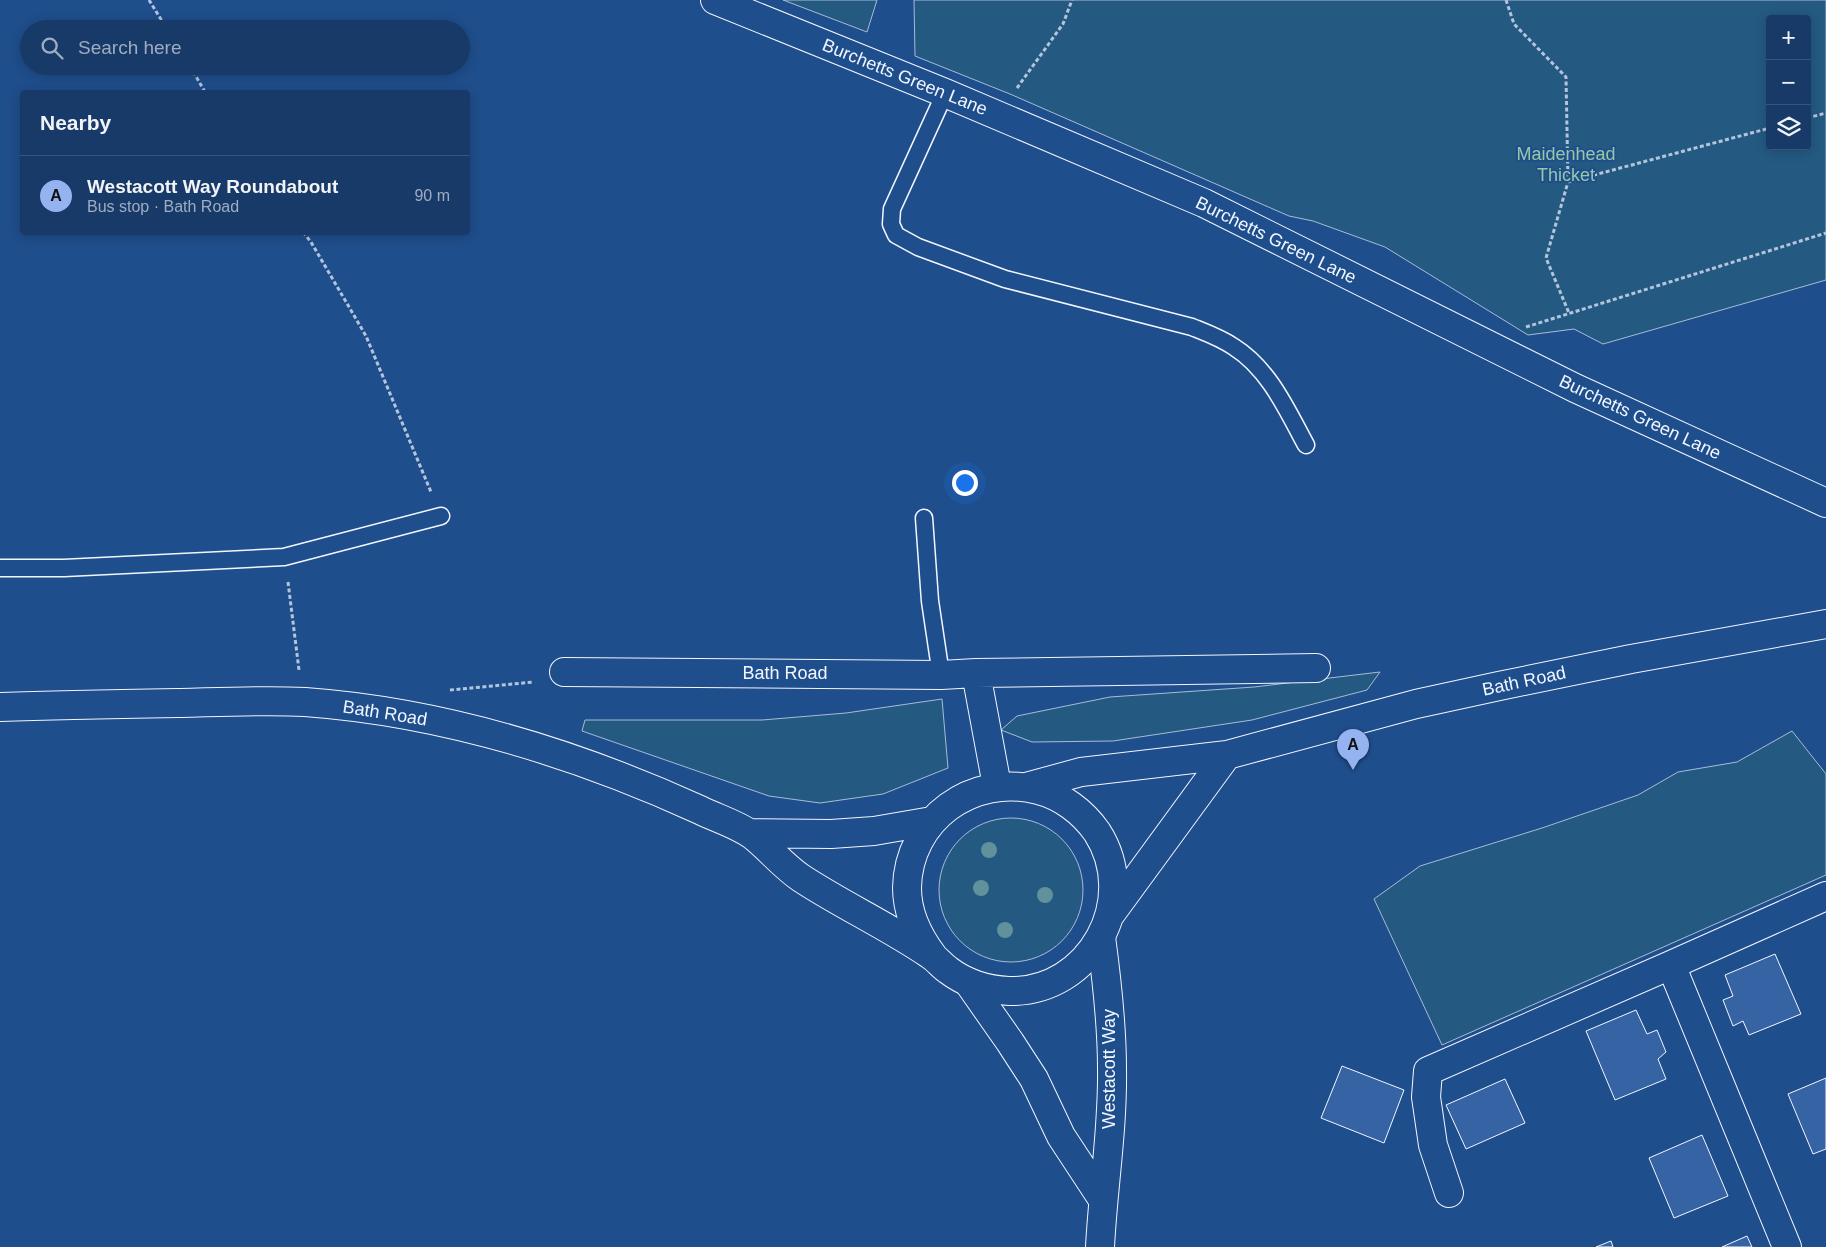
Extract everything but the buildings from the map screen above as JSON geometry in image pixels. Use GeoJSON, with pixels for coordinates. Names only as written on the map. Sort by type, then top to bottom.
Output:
{"type":"FeatureCollection","features":[{"type":"Feature","properties":{"kind":"street","name":"Burchetts Green Lane"},"geometry":{"type":"LineString","coordinates":[[715,0],[997,115],[1204,203],[1575,388],[1826,503]]}},
{"type":"Feature","properties":{"kind":"street","name":"Bath Road"},"geometry":{"type":"LineString","coordinates":[[1026,787],[1081,772],[1227,755],[1416,704],[1631,660],[1826,624]]}},
{"type":"Feature","properties":{"kind":"street","name":"Bath Road"},"geometry":{"type":"LineString","coordinates":[[564,672],[941,675],[1316,668]]}},
{"type":"Feature","properties":{"kind":"street"},"geometry":{"type":"LineString","coordinates":[[976,674],[997,786]]}},
{"type":"Feature","properties":{"kind":"street","name":"Bath Road"},"geometry":{"type":"LineString","coordinates":[[0,707],[302,702],[368,709],[417,717],[487,732],[552,752],[694,807],[750,833]]}},
{"type":"Feature","properties":{"kind":"street"},"geometry":{"type":"LineString","coordinates":[[750,833],[798,876],[932,956],[943,966],[968,982],[986,988],[1006,991],[1025,990],[1044,986],[1061,978],[1077,966],[1090,952],[1106,926],[1227,755]]}},
{"type":"Feature","properties":{"kind":"street"},"geometry":{"type":"LineString","coordinates":[[932,956],[914,924],[909,907],[907,889],[909,870],[914,852],[922,836],[932,821],[961,798],[978,790],[997,786],[1026,787]]}},
{"type":"Feature","properties":{"kind":"street","name":"Westacott Way"},"geometry":{"type":"LineString","coordinates":[[1026,787],[1047,792],[1066,802],[1083,816],[1097,832],[1107,851],[1112,872],[1113,894],[1106,926],[1112,1069],[1110,1146],[1103,1200],[1100,1247]]}},
{"type":"Feature","properties":{"kind":"street"},"geometry":{"type":"LineString","coordinates":[[750,833],[831,834],[874,831],[932,821]]}},
{"type":"Feature","properties":{"kind":"street"},"geometry":{"type":"LineString","coordinates":[[1449,1193],[1433,1146],[1426,1097],[1428,1071],[1826,896]]}},
{"type":"Feature","properties":{"kind":"street"},"geometry":{"type":"LineString","coordinates":[[1671,965],[1787,1247]]}},
{"type":"Feature","properties":{"kind":"street"},"geometry":{"type":"LineString","coordinates":[[968,982],[1034,1079],[1061,1136],[1103,1200]]}},
{"type":"Feature","properties":{"kind":"lane"},"geometry":{"type":"LineString","coordinates":[[944,93],[892,208],[890,224],[896,235],[918,246],[1005,279],[1192,327],[1216,337],[1236,348],[1256,365],[1275,388],[1306,445]]}},
{"type":"Feature","properties":{"kind":"lane"},"geometry":{"type":"LineString","coordinates":[[0,568],[64,568],[284,556],[441,516]]}},
{"type":"Feature","properties":{"kind":"lane"},"geometry":{"type":"LineString","coordinates":[[924,518],[930,601],[941,675]]}},
{"type":"Feature","properties":{"kind":"path"},"geometry":{"type":"LineString","coordinates":[[150,0],[162,20]]}},
{"type":"Feature","properties":{"kind":"path"},"geometry":{"type":"LineString","coordinates":[[997,115],[1063,24],[1072,0]]}},
{"type":"Feature","properties":{"kind":"path"},"geometry":{"type":"LineString","coordinates":[[1506,0],[1514,24],[1566,77],[1568,182],[1546,258],[1568,313]]}},
{"type":"Feature","properties":{"kind":"path"},"geometry":{"type":"LineString","coordinates":[[195,75],[204,90]]}},
{"type":"Feature","properties":{"kind":"path"},"geometry":{"type":"LineString","coordinates":[[1811,117],[1826,114]]}},
{"type":"Feature","properties":{"kind":"path"},"geometry":{"type":"LineString","coordinates":[[1568,182],[1766,129]]}},
{"type":"Feature","properties":{"kind":"path"},"geometry":{"type":"LineString","coordinates":[[1481,341],[1826,233]]}},
{"type":"Feature","properties":{"kind":"path"},"geometry":{"type":"LineString","coordinates":[[306,235],[366,336],[441,516]]}},
{"type":"Feature","properties":{"kind":"path"},"geometry":{"type":"LineString","coordinates":[[284,556],[302,702]]}},
{"type":"Feature","properties":{"kind":"green space"},"geometry":{"type":"Polygon","coordinates":[[[783,0],[877,0],[867,32],[783,0]]]}},
{"type":"Feature","properties":{"kind":"green space","name":"Maidenhead Thicket"},"geometry":{"type":"Polygon","coordinates":[[[914,0],[1826,0],[1826,280],[1603,344],[1574,329],[1528,335],[1385,247],[1313,221],[1289,216],[1010,94],[915,56],[914,0]]]}},
{"type":"Feature","properties":{"kind":"green space"},"geometry":{"type":"Polygon","coordinates":[[[1380,672],[1367,690],[1252,720],[1113,741],[1032,742],[1001,730],[1017,716],[1110,697],[1254,687],[1380,672]]]}},
{"type":"Feature","properties":{"kind":"green space"},"geometry":{"type":"Polygon","coordinates":[[[942,699],[948,768],[883,794],[820,803],[769,796],[582,731],[585,720],[762,720],[846,713],[942,699]]]}},
{"type":"Feature","properties":{"kind":"green space"},"geometry":{"type":"Polygon","coordinates":[[[1792,731],[1826,774],[1826,875],[1442,1045],[1374,899],[1420,866],[1542,828],[1638,795],[1678,772],[1737,762],[1792,731]]]}},
{"type":"Feature","properties":{"kind":"green space"},"geometry":{"type":"Polygon","coordinates":[[[1011,818],[1025,819],[1039,824],[1051,830],[1062,839],[1071,850],[1077,862],[1082,876],[1082,904],[1077,918],[1071,930],[1062,941],[1051,950],[1039,956],[1025,961],[1011,962],[997,961],[983,956],[971,950],[960,941],[951,930],[945,918],[940,904],[939,890],[940,876],[945,862],[951,850],[960,839],[971,830],[983,824],[997,819],[1011,818]]]}},
{"type":"Feature","properties":{"kind":"place","name":"Westacott Way Roundabout"},"geometry":{"type":"Point","coordinates":[1353,770]}}]}
